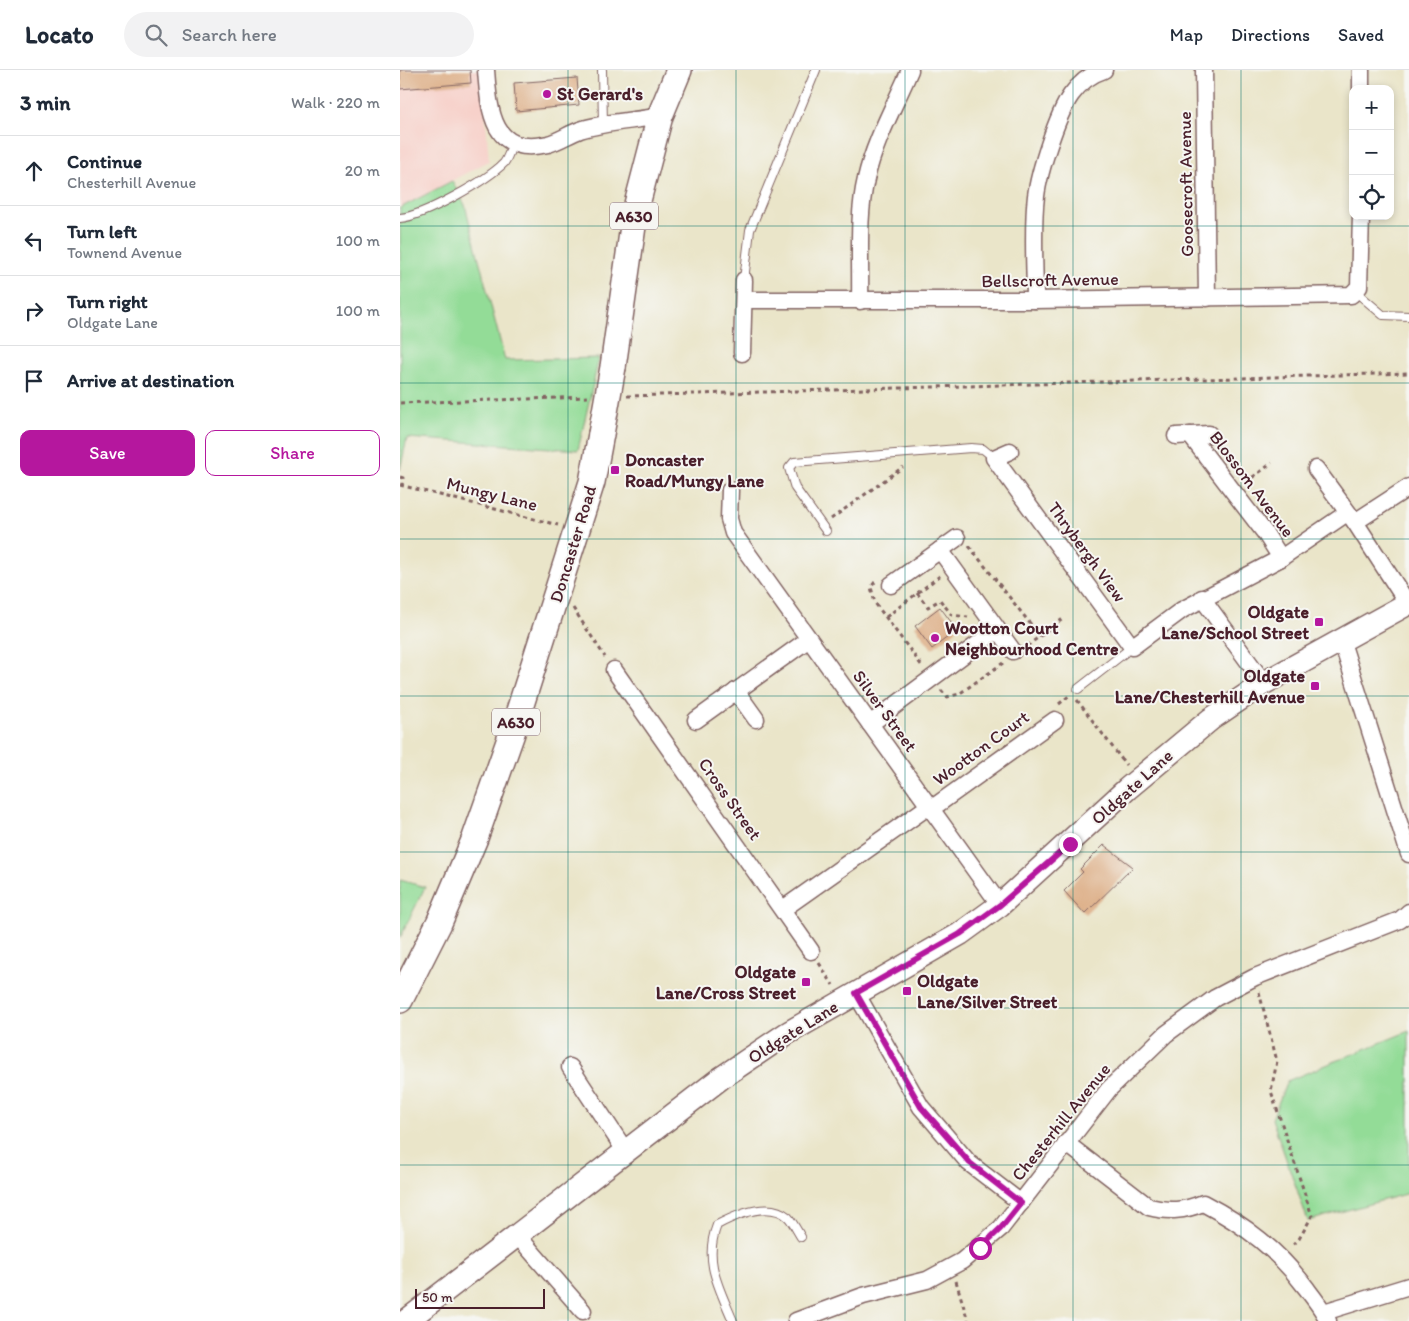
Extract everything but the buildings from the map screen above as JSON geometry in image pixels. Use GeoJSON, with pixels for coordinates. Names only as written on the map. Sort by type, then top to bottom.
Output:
{"type":"FeatureCollection","features":[{"type":"Feature","properties":{"kind":"main road","name":"Doncaster Road"},"geometry":{"type":"LineString","coordinates":[[400,1000],[439,924],[475,838],[556,602],[578,530],[592,482],[614,367],[635,212],[660,116],[678,70]]}},
{"type":"Feature","properties":{"kind":"street"},"geometry":{"type":"LineString","coordinates":[[486,70],[491,115],[496,127],[514,142],[526,146],[549,144],[579,130],[660,116]]}},
{"type":"Feature","properties":{"kind":"street"},"geometry":{"type":"LineString","coordinates":[[860,301],[865,181],[870,162],[910,70]]}},
{"type":"Feature","properties":{"kind":"street","name":"Goosecroft Avenue"},"geometry":{"type":"LineString","coordinates":[[1204,70],[1207,298]]}},
{"type":"Feature","properties":{"kind":"street"},"geometry":{"type":"LineString","coordinates":[[1361,70],[1361,85]]}},
{"type":"Feature","properties":{"kind":"street"},"geometry":{"type":"LineString","coordinates":[[1035,300],[1036,196],[1045,160],[1063,108],[1071,94],[1083,82],[1100,71]]}},
{"type":"Feature","properties":{"kind":"street"},"geometry":{"type":"LineString","coordinates":[[1356,292],[1359,287],[1361,220]]}},
{"type":"Feature","properties":{"kind":"street"},"geometry":{"type":"LineString","coordinates":[[742,353],[744,280]]}},
{"type":"Feature","properties":{"kind":"street","name":"Bellscroft Avenue"},"geometry":{"type":"LineString","coordinates":[[744,300],[860,301],[1207,298],[1351,295],[1356,292]]}},
{"type":"Feature","properties":{"kind":"street","name":"Blossom Avenue"},"geometry":{"type":"LineString","coordinates":[[1209,434],[1183,436],[1233,491],[1266,533],[1281,558]]}},
{"type":"Feature","properties":{"kind":"street"},"geometry":{"type":"LineString","coordinates":[[994,458],[1010,451]]}},
{"type":"Feature","properties":{"kind":"street","name":"Thrybergh View"},"geometry":{"type":"LineString","coordinates":[[994,458],[1132,647]]}},
{"type":"Feature","properties":{"kind":"street"},"geometry":{"type":"LineString","coordinates":[[1316,469],[1408,604]]}},
{"type":"Feature","properties":{"kind":"street"},"geometry":{"type":"LineString","coordinates":[[1132,647],[1202,598],[1281,558],[1409,487]]}},
{"type":"Feature","properties":{"kind":"street","name":"Silver Street"},"geometry":{"type":"LineString","coordinates":[[730,490],[729,519],[733,533],[1000,905]]}},
{"type":"Feature","properties":{"kind":"street"},"geometry":{"type":"LineString","coordinates":[[891,586],[957,538]]}},
{"type":"Feature","properties":{"kind":"street"},"geometry":{"type":"LineString","coordinates":[[940,550],[1013,651]]}},
{"type":"Feature","properties":{"kind":"street"},"geometry":{"type":"LineString","coordinates":[[1202,598],[1264,683]]}},
{"type":"Feature","properties":{"kind":"street","name":"Oldgate Lane"},"geometry":{"type":"LineString","coordinates":[[406,1321],[721,1078],[786,1034],[960,934],[1000,905],[1138,780],[1211,719],[1264,683],[1342,642],[1408,604]]}},
{"type":"Feature","properties":{"kind":"street"},"geometry":{"type":"LineString","coordinates":[[870,724],[997,630]]}},
{"type":"Feature","properties":{"kind":"street"},"geometry":{"type":"LineString","coordinates":[[696,720],[809,639]]}},
{"type":"Feature","properties":{"kind":"street"},"geometry":{"type":"LineString","coordinates":[[1342,642],[1409,854]]}},
{"type":"Feature","properties":{"kind":"street","name":"Cross Street"},"geometry":{"type":"LineString","coordinates":[[614,670],[811,951]]}},
{"type":"Feature","properties":{"kind":"street"},"geometry":{"type":"LineString","coordinates":[[736,691],[756,719]]}},
{"type":"Feature","properties":{"kind":"street","name":"Wootton Court"},"geometry":{"type":"LineString","coordinates":[[930,807],[1055,720]]}},
{"type":"Feature","properties":{"kind":"street"},"geometry":{"type":"LineString","coordinates":[[783,909],[930,807]]}},
{"type":"Feature","properties":{"kind":"street","name":"Chesterhill Avenue"},"geometry":{"type":"LineString","coordinates":[[796,1321],[863,1296],[927,1280],[952,1267],[980,1248],[1001,1228],[1109,1089],[1166,1034],[1215,998],[1255,977],[1400,920],[1409,912]]}},
{"type":"Feature","properties":{"kind":"street"},"geometry":{"type":"LineString","coordinates":[[850,997],[930,1118],[970,1163],[1021,1203]]}},
{"type":"Feature","properties":{"kind":"street"},"geometry":{"type":"LineString","coordinates":[[570,1067],[626,1152]]}},
{"type":"Feature","properties":{"kind":"street"},"geometry":{"type":"LineString","coordinates":[[1066,1143],[1149,1207],[1164,1211],[1186,1210],[1203,1203],[1247,1227],[1281,1257],[1326,1317],[1409,1286]]}},
{"type":"Feature","properties":{"kind":"street"},"geometry":{"type":"LineString","coordinates":[[517,1235],[583,1311]]}},
{"type":"Feature","properties":{"kind":"lane"},"geometry":{"type":"LineString","coordinates":[[602,70],[603,125]]}},
{"type":"Feature","properties":{"kind":"lane"},"geometry":{"type":"LineString","coordinates":[[744,280],[746,244],[750,230],[816,70]]}},
{"type":"Feature","properties":{"kind":"lane"},"geometry":{"type":"LineString","coordinates":[[400,218],[412,217],[475,184],[505,162],[514,142]]}},
{"type":"Feature","properties":{"kind":"lane"},"geometry":{"type":"LineString","coordinates":[[1356,292],[1383,315],[1409,316]]}},
{"type":"Feature","properties":{"kind":"lane"},"geometry":{"type":"LineString","coordinates":[[824,528],[794,488],[789,468],[794,462],[972,448],[983,450],[994,458]]}},
{"type":"Feature","properties":{"kind":"lane"},"geometry":{"type":"LineString","coordinates":[[1075,691],[1132,647]]}},
{"type":"Feature","properties":{"kind":"lane"},"geometry":{"type":"LineString","coordinates":[[732,1321],[716,1277],[710,1252],[717,1225],[753,1211],[772,1210],[788,1218],[801,1237]]}},
{"type":"Feature","properties":{"kind":"path"},"geometry":{"type":"LineString","coordinates":[[618,396],[1409,373]]}},
{"type":"Feature","properties":{"kind":"path"},"geometry":{"type":"LineString","coordinates":[[400,403],[598,397]]}},
{"type":"Feature","properties":{"kind":"path"},"geometry":{"type":"LineString","coordinates":[[824,528],[924,451]]}},
{"type":"Feature","properties":{"kind":"path"},"geometry":{"type":"LineString","coordinates":[[1233,491],[1272,463]]}},
{"type":"Feature","properties":{"kind":"path"},"geometry":{"type":"LineString","coordinates":[[400,477],[403,478],[401,485]]}},
{"type":"Feature","properties":{"kind":"path","name":"Mungy Lane"},"geometry":{"type":"LineString","coordinates":[[401,485],[578,530]]}},
{"type":"Feature","properties":{"kind":"path"},"geometry":{"type":"LineString","coordinates":[[957,538],[960,534],[1040,636]]}},
{"type":"Feature","properties":{"kind":"path"},"geometry":{"type":"LineString","coordinates":[[886,617],[952,567]]}},
{"type":"Feature","properties":{"kind":"path"},"geometry":{"type":"LineString","coordinates":[[918,593],[928,607],[940,600],[952,615],[970,618],[981,608]]}},
{"type":"Feature","properties":{"kind":"path"},"geometry":{"type":"LineString","coordinates":[[556,602],[571,604],[614,670]]}},
{"type":"Feature","properties":{"kind":"path"},"geometry":{"type":"LineString","coordinates":[[1075,691],[1138,780]]}},
{"type":"Feature","properties":{"kind":"path"},"geometry":{"type":"LineString","coordinates":[[811,951],[850,997]]}},
{"type":"Feature","properties":{"kind":"path"},"geometry":{"type":"LineString","coordinates":[[1255,977],[1277,1061],[1271,1091],[1312,1216],[1299,1238],[1281,1257]]}},
{"type":"Feature","properties":{"kind":"path"},"geometry":{"type":"LineString","coordinates":[[952,1267],[968,1321]]}},
{"type":"Feature","properties":{"kind":"shaded area"},"geometry":{"type":"Polygon","coordinates":[[[400,70],[482,70],[489,161],[400,208],[400,70]]]}},
{"type":"Feature","properties":{"kind":"green space"},"geometry":{"type":"Polygon","coordinates":[[[452,181],[465,205],[505,360],[599,358],[578,450],[407,438],[400,470],[400,208],[452,181]]]}},
{"type":"Feature","properties":{"kind":"green space"},"geometry":{"type":"Polygon","coordinates":[[[400,880],[425,887],[400,938],[400,880]]]}},
{"type":"Feature","properties":{"kind":"green space"},"geometry":{"type":"Polygon","coordinates":[[[1409,1031],[1409,1193],[1308,1221],[1272,1119],[1287,1081],[1409,1031]]]}},
{"type":"Feature","properties":{"kind":"place","name":"St Gerard's"},"geometry":{"type":"Point","coordinates":[547,94]}},
{"type":"Feature","properties":{"kind":"place","name":"Doncaster Road/Mungy Lane"},"geometry":{"type":"Point","coordinates":[615,470]}},
{"type":"Feature","properties":{"kind":"place","name":"Oldgate Lane/School Street"},"geometry":{"type":"Point","coordinates":[1319,622]}},
{"type":"Feature","properties":{"kind":"place","name":"Wootton Court Neighbourhood Centre"},"geometry":{"type":"Point","coordinates":[935,638]}},
{"type":"Feature","properties":{"kind":"place","name":"Oldgate Lane/Chesterhill Avenue"},"geometry":{"type":"Point","coordinates":[1315,686]}},
{"type":"Feature","properties":{"kind":"place","name":"Oldgate Lane/Cross Street"},"geometry":{"type":"Point","coordinates":[806,982]}},
{"type":"Feature","properties":{"kind":"place","name":"Oldgate Lane/Silver Street"},"geometry":{"type":"Point","coordinates":[907,991]}},
{"type":"Feature","properties":{"kind":"route"},"geometry":{"type":"LineString","coordinates":[[980,1248],[1001,1228],[1021,1203],[970,1163],[921,1107],[856,993],[960,934],[1000,905],[1070,844]]}}]}
